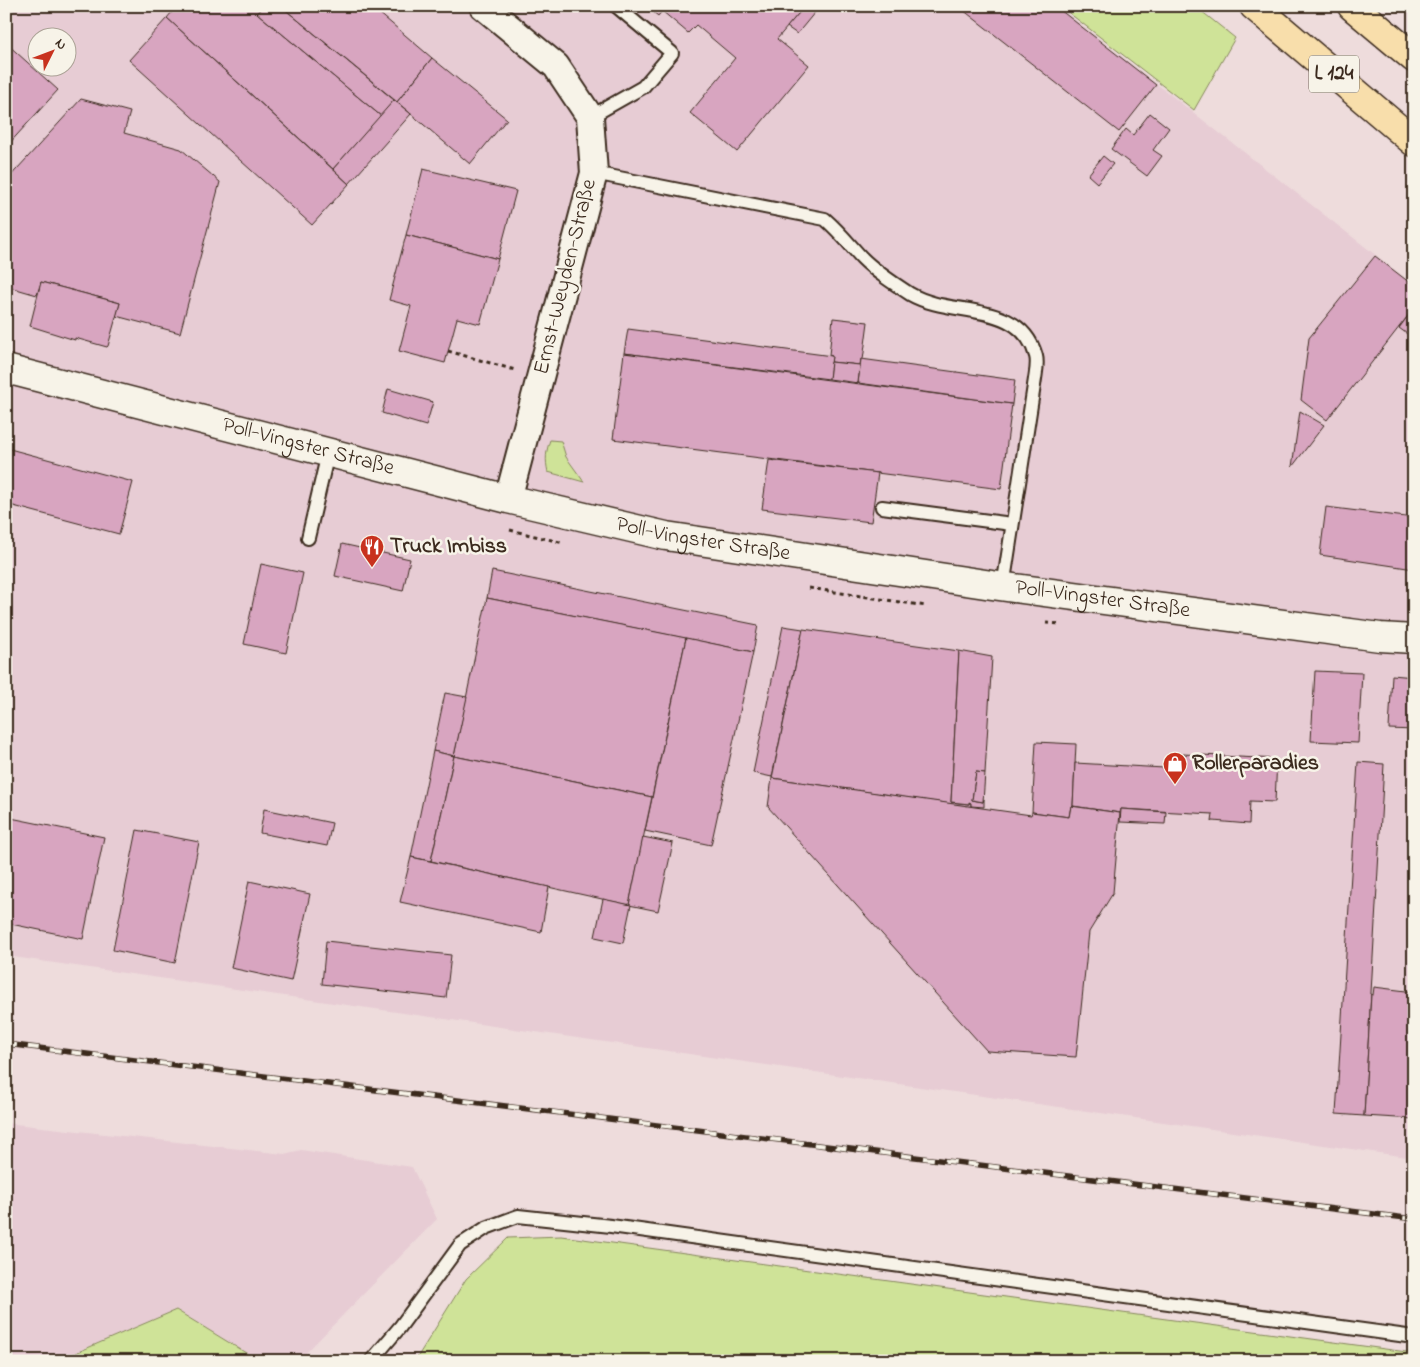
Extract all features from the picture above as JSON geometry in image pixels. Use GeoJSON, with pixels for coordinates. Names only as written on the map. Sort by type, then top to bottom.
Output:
{"type":"FeatureCollection","features":[{"type":"Feature","properties":{"kind":"highway","name":"L 124"},"geometry":{"type":"LineString","coordinates":[[1254,6],[1414,142]]}},
{"type":"Feature","properties":{"kind":"highway","name":"L 124"},"geometry":{"type":"LineString","coordinates":[[1352,6],[1414,58]]}},
{"type":"Feature","properties":{"kind":"street","name":"Ernst-Weyden-Straße"},"geometry":{"type":"LineString","coordinates":[[482,6],[556,66],[590,117],[594,173],[508,499]]}},
{"type":"Feature","properties":{"kind":"street","name":"Poll-Vingster Straße"},"geometry":{"type":"LineString","coordinates":[[6,369],[508,499],[666,536],[1003,587],[1380,637],[1414,639]]}},
{"type":"Feature","properties":{"kind":"lane"},"geometry":{"type":"LineString","coordinates":[[590,117],[643,87],[672,53],[616,6]]}},
{"type":"Feature","properties":{"kind":"lane"},"geometry":{"type":"LineString","coordinates":[[594,173],[825,219],[840,232],[862,258],[889,281],[917,298],[954,308],[984,312],[1009,321],[1027,337],[1036,358],[1035,379],[1003,587]]}},
{"type":"Feature","properties":{"kind":"lane"},"geometry":{"type":"LineString","coordinates":[[308,538],[328,453]]}},
{"type":"Feature","properties":{"kind":"lane"},"geometry":{"type":"LineString","coordinates":[[882,507],[1012,524]]}},
{"type":"Feature","properties":{"kind":"lane"},"geometry":{"type":"LineString","coordinates":[[371,1361],[400,1327],[460,1245],[486,1228],[518,1216],[611,1226],[1414,1337]]}},
{"type":"Feature","properties":{"kind":"path"},"geometry":{"type":"LineString","coordinates":[[448,351],[540,377]]}},
{"type":"Feature","properties":{"kind":"shaded area"},"geometry":{"type":"Polygon","coordinates":[[[6,6],[1057,6],[1414,285],[1414,1158],[6,956],[6,6]]]}},
{"type":"Feature","properties":{"kind":"shaded area"},"geometry":{"type":"Polygon","coordinates":[[[6,1123],[284,1154],[301,1150],[412,1167],[437,1219],[298,1361],[259,1361],[176,1310],[56,1361],[6,1361],[6,1123]]]}},
{"type":"Feature","properties":{"kind":"green space"},"geometry":{"type":"Polygon","coordinates":[[[1060,6],[1195,6],[1235,38],[1194,110],[1060,6]]]}},
{"type":"Feature","properties":{"kind":"green space"},"geometry":{"type":"Polygon","coordinates":[[[550,440],[561,441],[566,457],[584,482],[548,472],[546,456],[550,440]]]}},
{"type":"Feature","properties":{"kind":"green space"},"geometry":{"type":"Polygon","coordinates":[[[561,1236],[1414,1353],[1414,1361],[415,1361],[466,1279],[508,1238],[561,1236]]]}},
{"type":"Feature","properties":{"kind":"green space"},"geometry":{"type":"Polygon","coordinates":[[[176,1310],[259,1361],[57,1361],[176,1310]]]}},
{"type":"Feature","properties":{"kind":"building"},"geometry":{"type":"Polygon","coordinates":[[[177,6],[263,6],[257,13],[381,116],[333,169],[167,18],[177,6]]]}},
{"type":"Feature","properties":{"kind":"building"},"geometry":{"type":"Polygon","coordinates":[[[263,6],[281,6],[394,100],[381,116],[257,13],[263,6]]]}},
{"type":"Feature","properties":{"kind":"building"},"geometry":{"type":"Polygon","coordinates":[[[281,6],[383,6],[378,12],[432,58],[397,102],[281,6]]]}},
{"type":"Feature","properties":{"kind":"building"},"geometry":{"type":"Polygon","coordinates":[[[646,6],[805,6],[777,39],[809,65],[737,152],[690,113],[735,58],[696,25],[688,33],[662,11],[658,16],[646,6]]]}},
{"type":"Feature","properties":{"kind":"building"},"geometry":{"type":"Polygon","coordinates":[[[805,6],[820,6],[797,34],[787,27],[805,6]]]}},
{"type":"Feature","properties":{"kind":"building"},"geometry":{"type":"Polygon","coordinates":[[[958,6],[1055,6],[1156,85],[1119,132],[958,6]]]}},
{"type":"Feature","properties":{"kind":"building"},"geometry":{"type":"Polygon","coordinates":[[[167,18],[349,184],[312,225],[129,60],[167,18]]]}},
{"type":"Feature","properties":{"kind":"building"},"geometry":{"type":"Polygon","coordinates":[[[6,43],[28,63],[28,78],[45,78],[58,90],[6,147],[6,43]]]}},
{"type":"Feature","properties":{"kind":"building"},"geometry":{"type":"Polygon","coordinates":[[[432,58],[507,119],[470,164],[397,102],[432,58]]]}},
{"type":"Feature","properties":{"kind":"building"},"geometry":{"type":"Polygon","coordinates":[[[81,99],[130,112],[124,133],[181,149],[220,182],[180,333],[116,316],[120,303],[41,282],[37,295],[6,286],[6,181],[81,99]]]}},
{"type":"Feature","properties":{"kind":"building"},"geometry":{"type":"Polygon","coordinates":[[[394,100],[411,114],[349,184],[333,169],[394,100]]]}},
{"type":"Feature","properties":{"kind":"building"},"geometry":{"type":"Polygon","coordinates":[[[1150,113],[1169,128],[1153,150],[1162,156],[1147,176],[1111,149],[1126,129],[1133,135],[1150,113]]]}},
{"type":"Feature","properties":{"kind":"building"},"geometry":{"type":"Polygon","coordinates":[[[1103,156],[1113,164],[1097,183],[1088,175],[1103,156]]]}},
{"type":"Feature","properties":{"kind":"building"},"geometry":{"type":"Polygon","coordinates":[[[423,169],[516,191],[498,259],[406,235],[423,169]]]}},
{"type":"Feature","properties":{"kind":"building"},"geometry":{"type":"Polygon","coordinates":[[[406,235],[498,259],[480,324],[457,318],[445,363],[399,351],[411,306],[389,300],[406,235]]]}},
{"type":"Feature","properties":{"kind":"building"},"geometry":{"type":"Polygon","coordinates":[[[1375,256],[1414,286],[1414,308],[1327,420],[1301,400],[1309,338],[1375,256]]]}},
{"type":"Feature","properties":{"kind":"building"},"geometry":{"type":"Polygon","coordinates":[[[41,282],[120,303],[108,346],[75,338],[75,340],[30,326],[41,282]]]}},
{"type":"Feature","properties":{"kind":"building"},"geometry":{"type":"Polygon","coordinates":[[[1414,308],[1414,339],[1399,328],[1414,308]]]}},
{"type":"Feature","properties":{"kind":"building"},"geometry":{"type":"Polygon","coordinates":[[[833,318],[868,322],[863,360],[861,359],[860,365],[831,362],[832,356],[829,355],[833,318]]]}},
{"type":"Feature","properties":{"kind":"building"},"geometry":{"type":"Polygon","coordinates":[[[628,329],[832,356],[829,379],[624,353],[628,329]]]}},
{"type":"Feature","properties":{"kind":"building"},"geometry":{"type":"Polygon","coordinates":[[[624,353],[1012,404],[1001,489],[613,439],[624,353]]]}},
{"type":"Feature","properties":{"kind":"building"},"geometry":{"type":"Polygon","coordinates":[[[861,359],[1015,380],[1012,404],[858,383],[861,359]]]}},
{"type":"Feature","properties":{"kind":"building"},"geometry":{"type":"Polygon","coordinates":[[[831,362],[860,365],[858,383],[829,379],[831,362]]]}},
{"type":"Feature","properties":{"kind":"building"},"geometry":{"type":"Polygon","coordinates":[[[388,389],[433,402],[426,426],[382,413],[388,389]]]}},
{"type":"Feature","properties":{"kind":"building"},"geometry":{"type":"Polygon","coordinates":[[[1300,411],[1324,425],[1292,467],[1300,411]]]}},
{"type":"Feature","properties":{"kind":"building"},"geometry":{"type":"Polygon","coordinates":[[[6,448],[133,482],[119,534],[6,504],[6,448]]]}},
{"type":"Feature","properties":{"kind":"building"},"geometry":{"type":"Polygon","coordinates":[[[769,460],[878,473],[871,522],[762,509],[769,460]]]}},
{"type":"Feature","properties":{"kind":"building"},"geometry":{"type":"Polygon","coordinates":[[[1326,507],[1414,518],[1414,569],[1320,555],[1326,507]]]}},
{"type":"Feature","properties":{"kind":"building","name":"Truck Imbiss"},"geometry":{"type":"Polygon","coordinates":[[[342,544],[410,559],[403,591],[335,576],[342,544]]]}},
{"type":"Feature","properties":{"kind":"building"},"geometry":{"type":"Polygon","coordinates":[[[261,564],[303,573],[286,653],[244,644],[261,564]]]}},
{"type":"Feature","properties":{"kind":"building"},"geometry":{"type":"Polygon","coordinates":[[[492,571],[758,625],[753,652],[487,598],[492,571]]]}},
{"type":"Feature","properties":{"kind":"building"},"geometry":{"type":"Polygon","coordinates":[[[487,598],[686,638],[652,797],[454,756],[487,598]]]}},
{"type":"Feature","properties":{"kind":"building"},"geometry":{"type":"Polygon","coordinates":[[[783,626],[803,629],[772,777],[753,773],[783,626]]]}},
{"type":"Feature","properties":{"kind":"building"},"geometry":{"type":"Polygon","coordinates":[[[803,629],[959,651],[951,802],[969,804],[969,802],[971,807],[772,778],[803,629]]]}},
{"type":"Feature","properties":{"kind":"building"},"geometry":{"type":"Polygon","coordinates":[[[686,638],[753,652],[711,845],[645,831],[686,638]]]}},
{"type":"Feature","properties":{"kind":"building"},"geometry":{"type":"Polygon","coordinates":[[[959,651],[992,657],[985,773],[976,772],[972,800],[983,802],[984,799],[984,807],[971,806],[969,802],[969,804],[951,802],[959,651]]]}},
{"type":"Feature","properties":{"kind":"building"},"geometry":{"type":"Polygon","coordinates":[[[1315,671],[1362,673],[1358,743],[1311,741],[1315,671]]]}},
{"type":"Feature","properties":{"kind":"building"},"geometry":{"type":"Polygon","coordinates":[[[1392,675],[1414,677],[1414,730],[1389,729],[1392,675]]]}},
{"type":"Feature","properties":{"kind":"building"},"geometry":{"type":"Polygon","coordinates":[[[445,693],[467,697],[454,756],[433,751],[445,693]]]}},
{"type":"Feature","properties":{"kind":"building"},"geometry":{"type":"Polygon","coordinates":[[[1036,742],[1076,744],[1073,806],[1071,806],[1069,817],[1032,812],[1036,742]]]}},
{"type":"Feature","properties":{"kind":"building"},"geometry":{"type":"Polygon","coordinates":[[[433,751],[454,756],[431,861],[411,857],[433,751]]]}},
{"type":"Feature","properties":{"kind":"building","name":"Rollerparadies"},"geometry":{"type":"Polygon","coordinates":[[[1183,754],[1277,759],[1275,802],[1250,801],[1249,824],[1212,822],[1213,814],[1121,809],[1120,813],[1073,806],[1075,763],[1182,769],[1183,754]]]}},
{"type":"Feature","properties":{"kind":"building"},"geometry":{"type":"Polygon","coordinates":[[[454,756],[652,797],[629,905],[431,861],[454,756]]]}},
{"type":"Feature","properties":{"kind":"building"},"geometry":{"type":"Polygon","coordinates":[[[1358,762],[1384,764],[1364,1116],[1336,1114],[1358,762]]]}},
{"type":"Feature","properties":{"kind":"building"},"geometry":{"type":"Polygon","coordinates":[[[976,772],[985,773],[983,802],[972,800],[976,772]]]}},
{"type":"Feature","properties":{"kind":"building"},"geometry":{"type":"Polygon","coordinates":[[[772,778],[1031,815],[1032,812],[1069,817],[1071,806],[1120,813],[1113,893],[1089,932],[1076,1057],[987,1051],[768,807],[772,778]]]}},
{"type":"Feature","properties":{"kind":"building"},"geometry":{"type":"Polygon","coordinates":[[[264,809],[332,823],[327,846],[260,833],[264,809]]]}},
{"type":"Feature","properties":{"kind":"building"},"geometry":{"type":"Polygon","coordinates":[[[1121,809],[1166,812],[1165,824],[1120,822],[1121,809]]]}},
{"type":"Feature","properties":{"kind":"building"},"geometry":{"type":"Polygon","coordinates":[[[6,817],[104,837],[83,939],[6,923],[6,817]]]}},
{"type":"Feature","properties":{"kind":"building"},"geometry":{"type":"Polygon","coordinates":[[[137,830],[199,842],[175,963],[113,950],[137,830]]]}},
{"type":"Feature","properties":{"kind":"building"},"geometry":{"type":"Polygon","coordinates":[[[643,837],[673,843],[658,911],[629,905],[643,837]]]}},
{"type":"Feature","properties":{"kind":"building"},"geometry":{"type":"Polygon","coordinates":[[[411,857],[549,887],[541,932],[400,902],[411,857]]]}},
{"type":"Feature","properties":{"kind":"building"},"geometry":{"type":"Polygon","coordinates":[[[249,881],[310,894],[291,981],[231,968],[249,881]]]}},
{"type":"Feature","properties":{"kind":"building"},"geometry":{"type":"Polygon","coordinates":[[[603,899],[631,905],[623,943],[595,937],[603,899]]]}},
{"type":"Feature","properties":{"kind":"building"},"geometry":{"type":"Polygon","coordinates":[[[326,941],[451,955],[446,998],[322,984],[326,941]]]}},
{"type":"Feature","properties":{"kind":"building"},"geometry":{"type":"Polygon","coordinates":[[[1374,987],[1414,992],[1414,1119],[1364,1116],[1371,994],[1373,995],[1374,987]]]}},
{"type":"Feature","properties":{"kind":"railway"},"geometry":{"type":"LineString","coordinates":[[6,1044],[1414,1219]]}},
{"type":"Feature","properties":{"kind":"place","name":"Truck Imbiss"},"geometry":{"type":"Point","coordinates":[372,568]}},
{"type":"Feature","properties":{"kind":"place","name":"Rollerparadies"},"geometry":{"type":"Point","coordinates":[1175,785]}}]}
